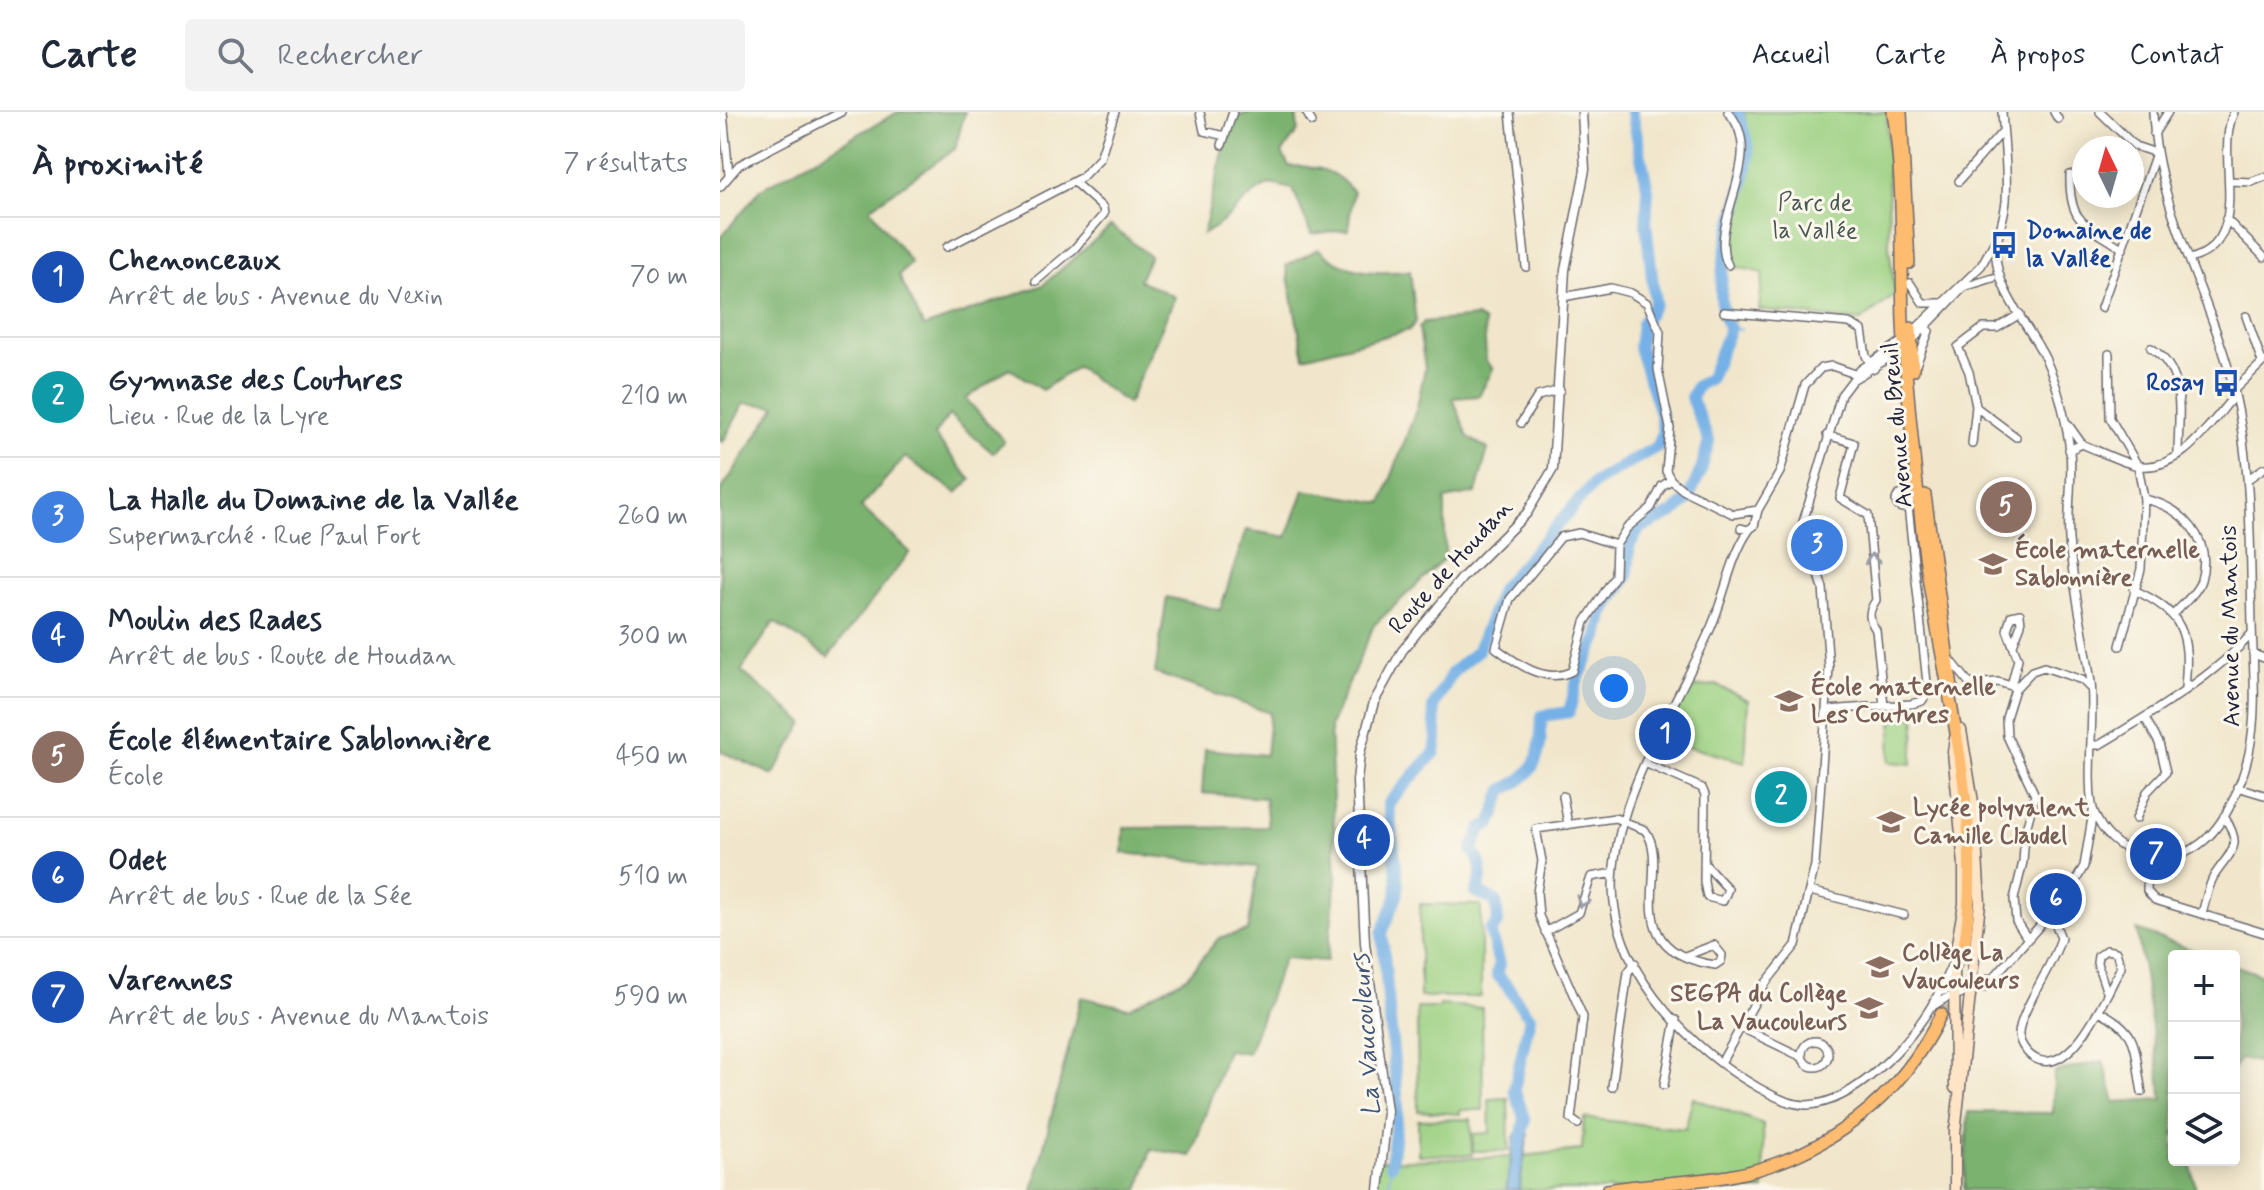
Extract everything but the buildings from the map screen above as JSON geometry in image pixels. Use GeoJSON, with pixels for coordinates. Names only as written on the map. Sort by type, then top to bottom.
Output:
{"type":"FeatureCollection","features":[{"type":"Feature","properties":{"kind":"main road"},"geometry":{"type":"LineString","coordinates":[[1893,112],[1908,341]]}},
{"type":"Feature","properties":{"kind":"main road","name":"Avenue du Breuil"},"geometry":{"type":"LineString","coordinates":[[1901,112],[1910,283],[1905,364],[1907,392],[1927,568],[1956,732]]}},
{"type":"Feature","properties":{"kind":"main road","name":"Avenue du Breuil"},"geometry":{"type":"LineString","coordinates":[[1908,341],[1970,850],[1970,904],[1964,947]]}},
{"type":"Feature","properties":{"kind":"main road"},"geometry":{"type":"LineString","coordinates":[[1949,658],[1972,791],[1980,864],[1979,917],[1955,1133]]}},
{"type":"Feature","properties":{"kind":"main road"},"geometry":{"type":"LineString","coordinates":[[1955,1190],[1954,960],[1964,891],[1953,752],[1956,732]]}},
{"type":"Feature","properties":{"kind":"main road"},"geometry":{"type":"LineString","coordinates":[[1607,1190],[1741,1173],[1810,1149],[1856,1120],[1884,1096],[1920,1053],[1936,1011]]}},
{"type":"Feature","properties":{"kind":"street"},"geometry":{"type":"LineString","coordinates":[[723,112],[729,175]]}},
{"type":"Feature","properties":{"kind":"street"},"geometry":{"type":"LineString","coordinates":[[720,187],[739,165],[841,112]]}},
{"type":"Feature","properties":{"kind":"street"},"geometry":{"type":"LineString","coordinates":[[947,247],[1074,182],[1100,158],[1115,112]]}},
{"type":"Feature","properties":{"kind":"street"},"geometry":{"type":"LineString","coordinates":[[1200,112],[1204,131],[1224,140],[1233,112]]}},
{"type":"Feature","properties":{"kind":"street"},"geometry":{"type":"LineString","coordinates":[[1306,112],[1312,122]]}},
{"type":"Feature","properties":{"kind":"street"},"geometry":{"type":"LineString","coordinates":[[1510,112],[1526,267]]}},
{"type":"Feature","properties":{"kind":"street","name":"Route de Houdan"},"geometry":{"type":"LineString","coordinates":[[1379,1190],[1387,1111],[1365,943],[1357,781],[1360,753],[1374,702],[1402,651],[1462,578],[1527,513],[1544,489],[1553,469],[1560,390],[1563,297],[1585,170],[1582,112]]}},
{"type":"Feature","properties":{"kind":"street"},"geometry":{"type":"LineString","coordinates":[[1728,112],[1734,118],[1745,157],[1732,196],[1723,256],[1728,265]]}},
{"type":"Feature","properties":{"kind":"street"},"geometry":{"type":"LineString","coordinates":[[1939,992],[1985,987],[2069,893],[2084,866],[2090,844],[2093,810],[2090,688],[2085,677],[2069,539],[2066,422],[2044,358],[2004,286],[1998,267],[2006,199],[2002,112]]}},
{"type":"Feature","properties":{"kind":"street"},"geometry":{"type":"LineString","coordinates":[[2100,112],[2135,146],[2156,153]]}},
{"type":"Feature","properties":{"kind":"street"},"geometry":{"type":"LineString","coordinates":[[2101,308],[2156,153],[2153,112]]}},
{"type":"Feature","properties":{"kind":"street"},"geometry":{"type":"LineString","coordinates":[[2154,134],[2168,112]]}},
{"type":"Feature","properties":{"kind":"street"},"geometry":{"type":"LineString","coordinates":[[2190,259],[2205,255],[2226,219],[2231,181],[2226,134],[2234,112]]}},
{"type":"Feature","properties":{"kind":"street"},"geometry":{"type":"LineString","coordinates":[[1959,181],[2003,131]]}},
{"type":"Feature","properties":{"kind":"street","name":"Avenue du Mantois"},"geometry":{"type":"LineString","coordinates":[[2148,858],[2167,859],[2191,852],[2208,839],[2224,816],[2237,787],[2248,756],[2253,725],[2248,479],[2239,419],[2234,393],[2156,153]]}},
{"type":"Feature","properties":{"kind":"street"},"geometry":{"type":"LineString","coordinates":[[2070,175],[2069,206],[2080,220],[2123,249]]}},
{"type":"Feature","properties":{"kind":"street"},"geometry":{"type":"LineString","coordinates":[[2231,181],[2251,182],[2264,177]]}},
{"type":"Feature","properties":{"kind":"street"},"geometry":{"type":"LineString","coordinates":[[1036,281],[1074,249],[1104,214],[1103,208],[1074,182]]}},
{"type":"Feature","properties":{"kind":"street"},"geometry":{"type":"LineString","coordinates":[[2226,219],[2264,257]]}},
{"type":"Feature","properties":{"kind":"street"},"geometry":{"type":"LineString","coordinates":[[2001,228],[1982,265],[1981,274],[2004,286]]}},
{"type":"Feature","properties":{"kind":"street"},"geometry":{"type":"LineString","coordinates":[[1872,366],[1892,359],[1943,302],[1982,265],[1990,261],[1998,267]]}},
{"type":"Feature","properties":{"kind":"street"},"geometry":{"type":"LineString","coordinates":[[1722,1061],[1765,984],[1796,945],[1810,891],[1827,710],[1826,624],[1820,573],[1803,542],[1802,519],[1827,435],[1841,395],[1856,377],[1935,321],[1964,287],[1991,278],[1998,267]]}},
{"type":"Feature","properties":{"kind":"street"},"geometry":{"type":"LineString","coordinates":[[1910,283],[1923,303],[1943,302]]}},
{"type":"Feature","properties":{"kind":"street"},"geometry":{"type":"LineString","coordinates":[[1563,297],[1611,288],[1631,293],[1647,303],[1660,332],[1660,390],[1670,428],[1666,471],[1683,490],[1755,521]]}},
{"type":"Feature","properties":{"kind":"street"},"geometry":{"type":"LineString","coordinates":[[1724,312],[1849,323],[1862,330],[1872,366]]}},
{"type":"Feature","properties":{"kind":"street"},"geometry":{"type":"LineString","coordinates":[[1972,444],[1976,406],[1969,372],[1958,347],[1983,328],[1997,328],[2020,314]]}},
{"type":"Feature","properties":{"kind":"street"},"geometry":{"type":"LineString","coordinates":[[2066,422],[2082,444],[2138,466],[2168,460],[2194,444],[2263,362],[2246,316]]}},
{"type":"Feature","properties":{"kind":"street"},"geometry":{"type":"LineString","coordinates":[[1914,374],[1921,348],[1935,321]]}},
{"type":"Feature","properties":{"kind":"street"},"geometry":{"type":"LineString","coordinates":[[2151,348],[2167,358],[2175,374],[2178,454]]}},
{"type":"Feature","properties":{"kind":"street"},"geometry":{"type":"LineString","coordinates":[[2109,354],[2110,418],[2138,466],[2144,499],[2141,569],[2120,646]]}},
{"type":"Feature","properties":{"kind":"street"},"geometry":{"type":"LineString","coordinates":[[1892,359],[1905,364]]}},
{"type":"Feature","properties":{"kind":"street"},"geometry":{"type":"LineString","coordinates":[[1856,377],[1832,366],[1812,375],[1805,385],[1780,472],[1744,518],[1744,539],[1696,664],[1647,764],[1624,822],[1613,873],[1617,917],[1635,963],[1694,1041],[1778,1098],[1801,1105],[1816,1104],[1860,1082],[1906,1042],[1954,991]]}},
{"type":"Feature","properties":{"kind":"street"},"geometry":{"type":"LineString","coordinates":[[1521,423],[1538,396],[1560,390]]}},
{"type":"Feature","properties":{"kind":"street"},"geometry":{"type":"LineString","coordinates":[[1976,406],[2016,437]]}},
{"type":"Feature","properties":{"kind":"street"},"geometry":{"type":"LineString","coordinates":[[2219,413],[2239,419]]}},
{"type":"Feature","properties":{"kind":"street"},"geometry":{"type":"LineString","coordinates":[[1827,435],[1854,443],[1840,498],[1868,515],[1876,600],[1869,620],[1876,630],[1884,706]]}},
{"type":"Feature","properties":{"kind":"street"},"geometry":{"type":"LineString","coordinates":[[2069,450],[2082,444]]}},
{"type":"Feature","properties":{"kind":"street"},"geometry":{"type":"LineString","coordinates":[[2248,479],[2264,468]]}},
{"type":"Feature","properties":{"kind":"street"},"geometry":{"type":"LineString","coordinates":[[1616,545],[1579,533],[1561,537],[1510,599],[1496,648],[1525,670],[1564,675],[1572,671],[1585,622],[1615,576],[1616,545],[1627,528],[1651,508],[1662,486],[1671,480]]}},
{"type":"Feature","properties":{"kind":"street"},"geometry":{"type":"LineString","coordinates":[[2144,499],[2178,511],[2194,528],[2202,554],[2201,582],[2174,614]]}},
{"type":"Feature","properties":{"kind":"street"},"geometry":{"type":"LineString","coordinates":[[1827,710],[1922,701],[1928,692],[1908,506]]}},
{"type":"Feature","properties":{"kind":"street"},"geometry":{"type":"LineString","coordinates":[[2134,590],[2174,614],[2183,629],[2186,645],[2185,687]]}},
{"type":"Feature","properties":{"kind":"street"},"geometry":{"type":"LineString","coordinates":[[2092,745],[2099,745],[2145,718],[2233,656],[2252,633]]}},
{"type":"Feature","properties":{"kind":"street"},"geometry":{"type":"LineString","coordinates":[[2013,645],[2018,667],[2006,718],[2007,736],[2035,795],[2014,899],[2016,921],[2027,938]]}},
{"type":"Feature","properties":{"kind":"street"},"geometry":{"type":"LineString","coordinates":[[2233,656],[2264,658]]}},
{"type":"Feature","properties":{"kind":"street"},"geometry":{"type":"LineString","coordinates":[[1949,658],[1970,684],[1998,682],[2013,688]]}},
{"type":"Feature","properties":{"kind":"street"},"geometry":{"type":"LineString","coordinates":[[2013,688],[2032,671],[2044,667],[2085,677]]}},
{"type":"Feature","properties":{"kind":"street"},"geometry":{"type":"LineString","coordinates":[[2136,819],[2147,792],[2166,772],[2159,743],[2145,718]]}},
{"type":"Feature","properties":{"kind":"street"},"geometry":{"type":"LineString","coordinates":[[1647,764],[1702,788],[1705,795],[1704,863],[1707,897],[1723,901],[1728,889],[1704,863]]}},
{"type":"Feature","properties":{"kind":"street"},"geometry":{"type":"LineString","coordinates":[[2237,787],[2264,795]]}},
{"type":"Feature","properties":{"kind":"street"},"geometry":{"type":"LineString","coordinates":[[1563,796],[1568,825]]}},
{"type":"Feature","properties":{"kind":"street"},"geometry":{"type":"LineString","coordinates":[[2093,810],[2109,837],[2148,858],[2147,891],[2155,900],[2167,907],[2202,913],[2264,933]]}},
{"type":"Feature","properties":{"kind":"street"},"geometry":{"type":"LineString","coordinates":[[2202,913],[2213,878],[2235,848],[2234,831],[2224,816]]}},
{"type":"Feature","properties":{"kind":"street"},"geometry":{"type":"LineString","coordinates":[[1578,1124],[1571,1119],[1583,1017],[1574,990],[1545,932],[1537,892],[1542,861],[1536,829],[1615,818],[1645,830],[1650,836],[1653,920],[1663,938],[1685,956],[1715,965],[1721,961],[1722,955],[1714,945],[1685,956]]}},
{"type":"Feature","properties":{"kind":"street"},"geometry":{"type":"LineString","coordinates":[[2090,844],[2109,837]]}},
{"type":"Feature","properties":{"kind":"street"},"geometry":{"type":"LineString","coordinates":[[1545,932],[1579,913],[1591,877],[1613,873]]}},
{"type":"Feature","properties":{"kind":"street"},"geometry":{"type":"LineString","coordinates":[[1810,891],[1904,915]]}},
{"type":"Feature","properties":{"kind":"street"},"geometry":{"type":"LineString","coordinates":[[2051,913],[2061,938],[2020,1027],[2021,1044],[2038,1060],[2059,1060],[2073,1048],[2099,1011],[2106,990],[2121,967],[2116,952],[2106,950],[2098,956],[2097,963],[2106,990]]}},
{"type":"Feature","properties":{"kind":"street"},"geometry":{"type":"LineString","coordinates":[[1936,1011],[1939,992],[1954,960]]}},
{"type":"Feature","properties":{"kind":"street"},"geometry":{"type":"LineString","coordinates":[[1612,1087],[1628,972],[1635,963]]}},
{"type":"Feature","properties":{"kind":"street"},"geometry":{"type":"LineString","coordinates":[[1936,1011],[1947,1003],[1955,1009]]}},
{"type":"Feature","properties":{"kind":"street"},"geometry":{"type":"LineString","coordinates":[[2099,1011],[2125,1024],[2131,1034],[2142,1092]]}},
{"type":"Feature","properties":{"kind":"street"},"geometry":{"type":"LineString","coordinates":[[1664,1085],[1676,1020]]}},
{"type":"Feature","properties":{"kind":"street"},"geometry":{"type":"LineString","coordinates":[[1742,1028],[1802,1057]]}},
{"type":"Feature","properties":{"kind":"green space"},"geometry":{"type":"Polygon","coordinates":[[[898,112],[965,112],[955,149],[870,208],[911,263],[899,276],[924,327],[1043,285],[1111,226],[1150,256],[1139,280],[1175,297],[1128,404],[1077,367],[1042,390],[1009,368],[966,399],[1004,441],[993,453],[949,415],[934,435],[971,480],[957,493],[905,457],[861,507],[910,552],[828,657],[774,622],[741,671],[804,723],[773,775],[720,751],[720,492],[776,406],[744,403],[723,442],[720,441],[720,238],[761,189],[898,112]]]}},
{"type":"Feature","properties":{"kind":"green space"},"geometry":{"type":"Polygon","coordinates":[[[1250,112],[1296,112],[1298,131],[1282,153],[1289,166],[1325,170],[1353,192],[1348,230],[1311,234],[1293,189],[1270,184],[1203,234],[1224,148],[1236,117],[1250,112]]]}},
{"type":"Feature","properties":{"kind":"green space","name":"Parc de la Vallée"},"geometry":{"type":"Polygon","coordinates":[[[1744,112],[1887,112],[1889,246],[1895,295],[1861,321],[1759,310],[1763,273],[1732,266],[1729,256],[1750,150],[1744,112]]]}},
{"type":"Feature","properties":{"kind":"green space"},"geometry":{"type":"Polygon","coordinates":[[[1318,249],[1350,268],[1410,271],[1416,322],[1409,330],[1304,357],[1286,266],[1318,249]]]}},
{"type":"Feature","properties":{"kind":"green space"},"geometry":{"type":"Polygon","coordinates":[[[1476,317],[1484,322],[1486,361],[1493,369],[1479,396],[1453,398],[1468,437],[1488,449],[1476,493],[1445,499],[1445,558],[1374,625],[1330,726],[1336,881],[1327,961],[1284,958],[1248,1053],[1227,1050],[1191,1156],[1151,1149],[1139,1190],[1033,1190],[1081,997],[1129,1008],[1187,977],[1219,938],[1248,931],[1258,867],[1123,853],[1124,828],[1268,827],[1265,798],[1202,793],[1205,749],[1266,755],[1270,713],[1155,673],[1167,597],[1220,610],[1246,530],[1287,537],[1304,490],[1382,503],[1417,407],[1425,368],[1419,328],[1424,322],[1476,317]]]}},
{"type":"Feature","properties":{"kind":"green space"},"geometry":{"type":"Polygon","coordinates":[[[1716,685],[1748,700],[1745,762],[1663,740],[1686,688],[1716,685]]]}},
{"type":"Feature","properties":{"kind":"green space"},"geometry":{"type":"Polygon","coordinates":[[[1893,715],[1916,717],[1912,764],[1889,762],[1893,715]]]}},
{"type":"Feature","properties":{"kind":"green space"},"geometry":{"type":"Polygon","coordinates":[[[1420,904],[1481,905],[1481,997],[1420,997],[1420,904]]]}},
{"type":"Feature","properties":{"kind":"green space"},"geometry":{"type":"Polygon","coordinates":[[[2137,930],[2192,950],[2168,950],[2168,1166],[2191,1166],[2196,1190],[1964,1190],[1968,1112],[2053,1113],[2054,1072],[2103,1061],[2115,1102],[2163,1099],[2137,930]]]}},
{"type":"Feature","properties":{"kind":"green space"},"geometry":{"type":"Polygon","coordinates":[[[2240,967],[2264,976],[2264,1063],[2240,1059],[2240,967]]]}},
{"type":"Feature","properties":{"kind":"green space"},"geometry":{"type":"Polygon","coordinates":[[[1440,1005],[1482,1008],[1483,1110],[1460,1110],[1460,1114],[1418,1111],[1417,1008],[1439,1008],[1440,1005]]]}},
{"type":"Feature","properties":{"kind":"green space"},"geometry":{"type":"Polygon","coordinates":[[[1508,1098],[1509,1151],[1473,1151],[1473,1134],[1490,1133],[1489,1099],[1508,1098]]]}},
{"type":"Feature","properties":{"kind":"green space"},"geometry":{"type":"Polygon","coordinates":[[[1693,1098],[1763,1124],[1764,1190],[1372,1190],[1378,1161],[1511,1157],[1582,1150],[1584,1118],[1685,1129],[1693,1098]]]}},
{"type":"Feature","properties":{"kind":"green space"},"geometry":{"type":"Polygon","coordinates":[[[1471,1119],[1472,1155],[1418,1155],[1418,1120],[1471,1119]]]}},
{"type":"Feature","properties":{"kind":"water"},"geometry":{"type":"Polygon","coordinates":[[[1520,1130],[1528,1134],[1519,1190],[1506,1190],[1515,1135],[1520,1130]]]}},
{"type":"Feature","properties":{"kind":"waterway","name":"La Vaucouleurs"},"geometry":{"type":"LineString","coordinates":[[1391,1165],[1398,1106],[1382,933],[1397,896],[1398,883],[1388,804],[1435,752],[1437,739],[1433,707],[1452,673],[1478,650],[1502,588],[1595,482],[1658,446],[1663,431],[1639,347],[1642,324],[1655,303],[1646,223],[1648,191],[1632,112]]}},
{"type":"Feature","properties":{"kind":"waterway","name":"La Vaucouleurs"},"geometry":{"type":"LineString","coordinates":[[1519,1147],[1525,1119],[1514,1090],[1530,1017],[1497,975],[1499,964],[1490,931],[1498,923],[1496,901],[1476,892],[1481,870],[1472,850],[1481,829],[1491,824],[1503,790],[1524,777],[1536,761],[1542,716],[1569,712],[1577,681],[1598,637],[1603,614],[1628,575],[1629,546],[1640,528],[1673,513],[1687,501],[1701,470],[1709,441],[1691,398],[1697,386],[1710,378],[1730,328],[1723,312],[1723,270],[1749,154],[1738,112]]}},
{"type":"Feature","properties":{"kind":"waterway"},"geometry":{"type":"LineString","coordinates":[[1730,328],[1741,330]]}},
{"type":"Feature","properties":{"kind":"waterway"},"geometry":{"type":"LineString","coordinates":[[1388,1190],[1391,1165]]}},
{"type":"Feature","properties":{"kind":"tunnel"},"geometry":{"type":"LineString","coordinates":[[1941,1014],[1964,947]]}},
{"type":"Feature","properties":{"kind":"place","name":"Domaine de la Vallée"},"geometry":{"type":"Point","coordinates":[2004,245]}},
{"type":"Feature","properties":{"kind":"place","name":"Rosay"},"geometry":{"type":"Point","coordinates":[2226,383]}},
{"type":"Feature","properties":{"kind":"place","name":"École élémentaire Sablonnière"},"geometry":{"type":"Point","coordinates":[2006,507]}},
{"type":"Feature","properties":{"kind":"place","name":"La Halle du Domaine de la Vallée"},"geometry":{"type":"Point","coordinates":[1817,545]}},
{"type":"Feature","properties":{"kind":"place","name":"École maternelle Sablonnière"},"geometry":{"type":"Point","coordinates":[1993,564]}},
{"type":"Feature","properties":{"kind":"place","name":"École maternelle Les Coutures"},"geometry":{"type":"Point","coordinates":[1789,701]}},
{"type":"Feature","properties":{"kind":"place","name":"Chenonceaux"},"geometry":{"type":"Point","coordinates":[1665,734]}},
{"type":"Feature","properties":{"kind":"place","name":"Gymnase des Coutures"},"geometry":{"type":"Point","coordinates":[1781,797]}},
{"type":"Feature","properties":{"kind":"place","name":"Lycée polyvalent Camille Claudel"},"geometry":{"type":"Point","coordinates":[1891,822]}},
{"type":"Feature","properties":{"kind":"place","name":"Moulin des Rades"},"geometry":{"type":"Point","coordinates":[1364,840]}},
{"type":"Feature","properties":{"kind":"place","name":"Varennes"},"geometry":{"type":"Point","coordinates":[2156,854]}},
{"type":"Feature","properties":{"kind":"place","name":"Odet"},"geometry":{"type":"Point","coordinates":[2056,899]}},
{"type":"Feature","properties":{"kind":"place","name":"Collège La Vaucouleurs"},"geometry":{"type":"Point","coordinates":[1880,967]}},
{"type":"Feature","properties":{"kind":"place","name":"SEGPA du Collège La Vaucouleurs"},"geometry":{"type":"Point","coordinates":[1869,1008]}}]}
